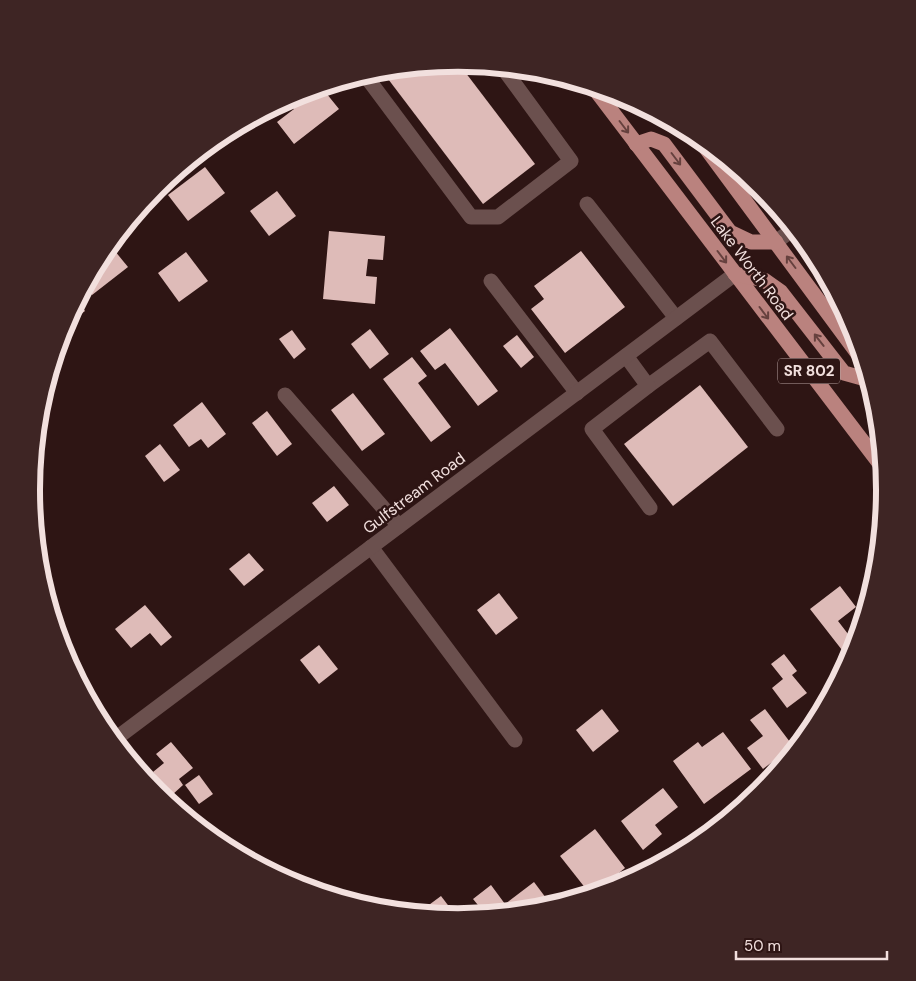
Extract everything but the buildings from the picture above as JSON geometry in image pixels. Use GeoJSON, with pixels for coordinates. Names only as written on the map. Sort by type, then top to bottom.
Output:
{"type":"FeatureCollection","features":[{"type":"Feature","properties":{"kind":"main road","name":"Lake Worth Road"},"geometry":{"type":"LineString","coordinates":[[602,98],[874,458]]}},
{"type":"Feature","properties":{"kind":"main road"},"geometry":{"type":"LineString","coordinates":[[636,144],[651,139],[664,144],[730,232],[751,242],[776,242]]}},
{"type":"Feature","properties":{"kind":"main road","name":"SR 802"},"geometry":{"type":"LineString","coordinates":[[717,163],[846,337]]}},
{"type":"Feature","properties":{"kind":"main road"},"geometry":{"type":"LineString","coordinates":[[735,274],[764,280],[781,292],[844,373],[861,378]]}},
{"type":"Feature","properties":{"kind":"street"},"geometry":{"type":"LineString","coordinates":[[370,82],[471,217],[498,217],[571,161],[508,76]]}},
{"type":"Feature","properties":{"kind":"street"},"geometry":{"type":"LineString","coordinates":[[588,204],[676,318]]}},
{"type":"Feature","properties":{"kind":"street"},"geometry":{"type":"LineString","coordinates":[[776,242],[788,233]]}},
{"type":"Feature","properties":{"kind":"street","name":"Gulfstream Road"},"geometry":{"type":"LineString","coordinates":[[119,736],[735,274]]}},
{"type":"Feature","properties":{"kind":"street"},"geometry":{"type":"LineString","coordinates":[[492,281],[577,393]]}},
{"type":"Feature","properties":{"kind":"street"},"geometry":{"type":"LineString","coordinates":[[650,508],[592,429],[710,341],[777,429]]}},
{"type":"Feature","properties":{"kind":"street"},"geometry":{"type":"LineString","coordinates":[[626,356],[648,386]]}},
{"type":"Feature","properties":{"kind":"street"},"geometry":{"type":"LineString","coordinates":[[285,395],[399,526]]}},
{"type":"Feature","properties":{"kind":"street"},"geometry":{"type":"LineString","coordinates":[[371,547],[515,740]]}}]}
